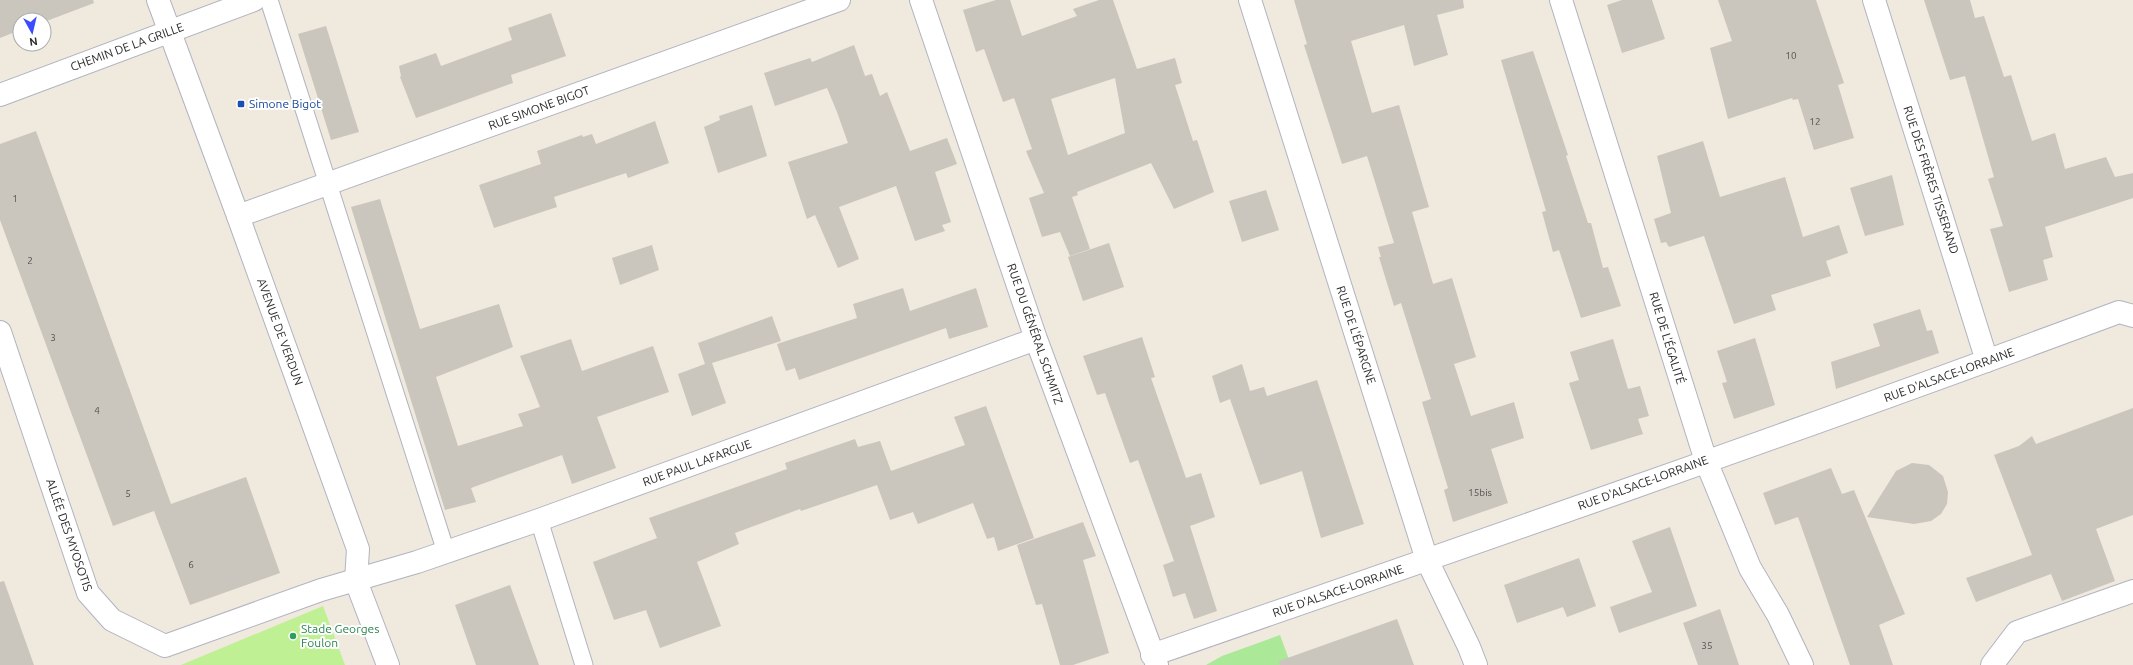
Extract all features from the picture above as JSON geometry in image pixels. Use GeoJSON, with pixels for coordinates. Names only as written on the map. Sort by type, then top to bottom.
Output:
{"type":"FeatureCollection","features":[{"type":"Feature","properties":{"kind":"street","name":"AVENUE DE VERDUN"},"geometry":{"type":"LineString","coordinates":[[158,0],[238,216],[358,549],[356,581],[388,665]]}},
{"type":"Feature","properties":{"kind":"street","name":"CHEMIN DE LA GRILLE"},"geometry":{"type":"LineString","coordinates":[[0,94],[254,0]]}},
{"type":"Feature","properties":{"kind":"street","name":"RUE SIMONE BIGOT"},"geometry":{"type":"LineString","coordinates":[[238,216],[839,0]]}},
{"type":"Feature","properties":{"kind":"street","name":"RUE DU GÉNÉRAL SCHMITZ"},"geometry":{"type":"LineString","coordinates":[[921,0],[1036,340],[1155,660]]}},
{"type":"Feature","properties":{"kind":"street","name":"RUE DE L'ÉPARGNE"},"geometry":{"type":"LineString","coordinates":[[1250,0],[1427,560],[1469,647],[1476,665]]}},
{"type":"Feature","properties":{"kind":"street","name":"RUE DE L'ÉGALITÉ"},"geometry":{"type":"LineString","coordinates":[[1561,0],[1706,461],[1750,568],[1778,615],[1802,665]]}},
{"type":"Feature","properties":{"kind":"street","name":"RUE DES FRÈRES TISSERAND"},"geometry":{"type":"LineString","coordinates":[[1874,0],[1988,361]]}},
{"type":"Feature","properties":{"kind":"street","name":"RUE D'ALSACE-LORRAINE"},"geometry":{"type":"LineString","coordinates":[[1155,660],[1427,560],[1988,361],[2119,312],[2133,316]]}},
{"type":"Feature","properties":{"kind":"street","name":"ALLÉE DES MYOSOTIS"},"geometry":{"type":"LineString","coordinates":[[0,332],[88,593],[112,620],[165,646],[321,590],[356,581]]}},
{"type":"Feature","properties":{"kind":"street","name":"RUE PAUL LAFARGUE"},"geometry":{"type":"LineString","coordinates":[[356,581],[539,520],[1036,340]]}},
{"type":"Feature","properties":{"kind":"street"},"geometry":{"type":"LineString","coordinates":[[1992,665],[2017,632],[2133,591]]}},
{"type":"Feature","properties":{"kind":"lane"},"geometry":{"type":"LineString","coordinates":[[270,0],[327,184],[446,552]]}},
{"type":"Feature","properties":{"kind":"lane"},"geometry":{"type":"LineString","coordinates":[[539,520],[584,665]]}},
{"type":"Feature","properties":{"kind":"green space","name":"Stade Georges Foulon"},"geometry":{"type":"Polygon","coordinates":[[[323,606],[345,665],[181,665],[323,606]]]}},
{"type":"Feature","properties":{"kind":"green space"},"geometry":{"type":"Polygon","coordinates":[[[1280,635],[1291,665],[1206,665],[1222,656],[1280,635]]]}},
{"type":"Feature","properties":{"kind":"building"},"geometry":{"type":"Polygon","coordinates":[[[0,0],[93,0],[94,3],[52,19],[52,12],[12,12],[12,33],[0,38],[0,0]]]}},
{"type":"Feature","properties":{"kind":"building"},"geometry":{"type":"Polygon","coordinates":[[[996,0],[1010,0],[1022,36],[1077,16],[1073,9],[1099,0],[1113,0],[1137,69],[1175,58],[1182,83],[1175,85],[1193,141],[1197,140],[1214,192],[1174,209],[1151,163],[1077,192],[1078,195],[1072,197],[1090,249],[1070,256],[1060,232],[1042,237],[1029,198],[1044,193],[1026,151],[1032,149],[1014,98],[1003,102],[984,49],[976,52],[963,10],[996,0]],[[1115,78],[1051,99],[1068,155],[1125,133],[1115,78]]]}},
{"type":"Feature","properties":{"kind":"building"},"geometry":{"type":"Polygon","coordinates":[[[1294,0],[1463,0],[1464,8],[1437,15],[1448,55],[1414,66],[1404,25],[1351,41],[1372,113],[1399,105],[1429,207],[1412,212],[1433,284],[1452,278],[1476,357],[1454,364],[1471,416],[1514,402],[1524,438],[1491,449],[1508,503],[1453,522],[1444,490],[1448,488],[1422,402],[1431,399],[1401,303],[1394,306],[1379,257],[1381,257],[1378,247],[1394,243],[1367,156],[1342,164],[1304,45],[1307,44],[1294,0]]]}},
{"type":"Feature","properties":{"kind":"building"},"geometry":{"type":"Polygon","coordinates":[[[1622,0],[1652,0],[1665,39],[1622,53],[1607,5],[1622,0]]]}},
{"type":"Feature","properties":{"kind":"building"},"geometry":{"type":"Polygon","coordinates":[[[1718,0],[1816,0],[1844,83],[1838,85],[1854,138],[1814,150],[1798,99],[1793,100],[1792,98],[1728,119],[1710,48],[1732,41],[1718,0]]]}},
{"type":"Feature","properties":{"kind":"building"},"geometry":{"type":"Polygon","coordinates":[[[1924,0],[1970,0],[1975,18],[1984,16],[2004,77],[2011,75],[2032,141],[2055,133],[2065,169],[2106,157],[2115,177],[2133,173],[2133,198],[2045,227],[2053,257],[2043,260],[2048,280],[2009,292],[1990,229],[2003,226],[1988,179],[1994,177],[1965,76],[1950,80],[1924,0]]]}},
{"type":"Feature","properties":{"kind":"building"},"geometry":{"type":"Polygon","coordinates":[[[551,13],[566,56],[511,75],[513,83],[416,118],[400,77],[399,66],[436,53],[441,66],[512,40],[508,28],[551,13]]]}},
{"type":"Feature","properties":{"kind":"building"},"geometry":{"type":"Polygon","coordinates":[[[326,26],[359,132],[331,140],[298,34],[326,26]]]}},
{"type":"Feature","properties":{"kind":"building"},"geometry":{"type":"Polygon","coordinates":[[[854,45],[865,76],[872,74],[880,96],[887,92],[910,151],[947,138],[957,164],[935,172],[951,222],[942,225],[945,231],[915,241],[896,186],[839,207],[859,259],[838,268],[815,215],[807,219],[788,162],[848,143],[837,112],[827,88],[775,106],[764,73],[810,58],[812,62],[854,45]]]}},
{"type":"Feature","properties":{"kind":"building"},"geometry":{"type":"Polygon","coordinates":[[[1533,51],[1568,155],[1566,156],[1588,223],[1591,223],[1603,268],[1608,267],[1621,306],[1581,318],[1559,250],[1553,252],[1542,212],[1546,211],[1501,60],[1533,51]]]}},
{"type":"Feature","properties":{"kind":"building"},"geometry":{"type":"Polygon","coordinates":[[[752,105],[767,156],[718,173],[704,127],[720,120],[719,116],[752,105]]]}},
{"type":"Feature","properties":{"kind":"building"},"geometry":{"type":"Polygon","coordinates":[[[655,121],[669,163],[628,178],[626,173],[554,197],[557,207],[494,228],[479,185],[541,164],[537,151],[582,135],[583,137],[592,134],[596,144],[655,121]]]}},
{"type":"Feature","properties":{"kind":"building"},"geometry":{"type":"Polygon","coordinates":[[[36,131],[171,504],[246,477],[280,573],[190,605],[154,511],[113,526],[0,220],[0,144],[36,131]]]}},
{"type":"Feature","properties":{"kind":"building"},"geometry":{"type":"Polygon","coordinates":[[[1703,141],[1720,197],[1785,177],[1803,237],[1839,225],[1848,253],[1826,261],[1831,276],[1771,295],[1776,310],[1734,324],[1704,236],[1669,247],[1666,242],[1661,243],[1654,219],[1671,213],[1657,156],[1703,141]]]}},
{"type":"Feature","properties":{"kind":"building"},"geometry":{"type":"Polygon","coordinates":[[[1892,175],[1904,225],[1865,236],[1850,188],[1892,175]]]}},
{"type":"Feature","properties":{"kind":"building"},"geometry":{"type":"Polygon","coordinates":[[[1266,190],[1279,230],[1242,242],[1229,201],[1266,190]]]}},
{"type":"Feature","properties":{"kind":"building"},"geometry":{"type":"Polygon","coordinates":[[[380,199],[420,329],[499,304],[513,347],[436,377],[458,446],[523,426],[518,414],[540,407],[520,356],[571,339],[582,371],[653,346],[669,392],[597,417],[616,468],[572,484],[562,455],[471,488],[476,502],[445,510],[351,207],[380,199]]]}},
{"type":"Feature","properties":{"kind":"building"},"geometry":{"type":"Polygon","coordinates":[[[1109,243],[1124,287],[1083,301],[1068,257],[1109,243]]]}},
{"type":"Feature","properties":{"kind":"building"},"geometry":{"type":"Polygon","coordinates":[[[652,245],[659,270],[620,285],[612,258],[652,245]]]}},
{"type":"Feature","properties":{"kind":"building"},"geometry":{"type":"Polygon","coordinates":[[[903,288],[910,311],[976,288],[988,327],[949,339],[946,328],[799,380],[795,368],[786,371],[777,344],[857,318],[853,304],[903,288]]]}},
{"type":"Feature","properties":{"kind":"building"},"geometry":{"type":"Polygon","coordinates":[[[1920,309],[1927,331],[1932,330],[1939,353],[1836,389],[1831,362],[1880,346],[1873,324],[1920,309]]]}},
{"type":"Feature","properties":{"kind":"building"},"geometry":{"type":"Polygon","coordinates":[[[772,316],[781,341],[712,363],[726,403],[692,416],[678,374],[705,364],[698,343],[772,316]]]}},
{"type":"Feature","properties":{"kind":"building"},"geometry":{"type":"Polygon","coordinates":[[[1142,337],[1155,377],[1151,378],[1186,478],[1201,473],[1215,517],[1190,526],[1217,611],[1194,619],[1185,593],[1173,597],[1163,565],[1174,561],[1138,460],[1130,463],[1105,393],[1097,395],[1083,356],[1142,337]]]}},
{"type":"Feature","properties":{"kind":"building"},"geometry":{"type":"Polygon","coordinates":[[[1755,338],[1775,405],[1734,419],[1722,383],[1727,382],[1717,351],[1755,338]]]}},
{"type":"Feature","properties":{"kind":"building"},"geometry":{"type":"Polygon","coordinates":[[[1613,339],[1628,389],[1640,386],[1649,416],[1638,419],[1643,434],[1591,450],[1569,383],[1579,380],[1570,352],[1613,339]]]}},
{"type":"Feature","properties":{"kind":"building"},"geometry":{"type":"Polygon","coordinates":[[[1242,364],[1250,391],[1264,387],[1267,396],[1317,380],[1364,524],[1321,538],[1302,471],[1260,485],[1230,399],[1220,403],[1212,376],[1242,364]]]}},
{"type":"Feature","properties":{"kind":"building"},"geometry":{"type":"Polygon","coordinates":[[[986,406],[1034,538],[998,551],[994,537],[987,539],[973,503],[918,524],[913,512],[890,520],[877,485],[801,511],[800,509],[735,533],[739,544],[697,562],[721,626],[660,648],[646,610],[614,620],[593,562],[657,538],[649,518],[787,469],[785,463],[855,439],[858,447],[880,441],[891,471],[965,445],[954,417],[986,406]]]}},
{"type":"Feature","properties":{"kind":"building"},"geometry":{"type":"Polygon","coordinates":[[[2133,408],[2133,515],[2096,529],[2115,581],[2062,601],[2051,574],[1976,602],[1966,578],[2032,555],[1994,455],[2019,446],[2032,436],[2036,444],[2133,408]]]}},
{"type":"Feature","properties":{"kind":"building"},"geometry":{"type":"Polygon","coordinates":[[[1912,463],[1929,465],[1943,476],[1948,492],[1947,504],[1941,514],[1931,521],[1914,524],[1867,517],[1896,471],[1912,463]]]}},
{"type":"Feature","properties":{"kind":"building"},"geometry":{"type":"Polygon","coordinates":[[[1831,468],[1842,494],[1854,490],[1905,614],[1879,625],[1893,665],[1850,665],[1798,517],[1775,525],[1763,493],[1831,468]]]}},
{"type":"Feature","properties":{"kind":"building"},"geometry":{"type":"Polygon","coordinates":[[[1083,522],[1096,556],[1083,560],[1109,653],[1073,665],[1060,665],[1042,604],[1036,605],[1017,545],[1083,522]]]}},
{"type":"Feature","properties":{"kind":"building"},"geometry":{"type":"Polygon","coordinates":[[[1670,527],[1697,606],[1619,633],[1610,607],[1652,592],[1632,541],[1670,527]]]}},
{"type":"Feature","properties":{"kind":"building"},"geometry":{"type":"Polygon","coordinates":[[[1579,558],[1596,606],[1567,617],[1563,607],[1517,623],[1504,585],[1579,558]]]}},
{"type":"Feature","properties":{"kind":"building"},"geometry":{"type":"Polygon","coordinates":[[[4,581],[34,665],[0,665],[0,582],[4,581]]]}},
{"type":"Feature","properties":{"kind":"building"},"geometry":{"type":"Polygon","coordinates":[[[510,585],[539,665],[476,665],[455,605],[510,585]]]}},
{"type":"Feature","properties":{"kind":"building"},"geometry":{"type":"Polygon","coordinates":[[[1720,609],[1739,665],[1698,665],[1683,623],[1720,609]]]}},
{"type":"Feature","properties":{"kind":"building"},"geometry":{"type":"Polygon","coordinates":[[[1397,619],[1414,665],[1280,665],[1279,661],[1397,619]]]}},
{"type":"Feature","properties":{"kind":"place","name":"Simone Bigot"},"geometry":{"type":"Point","coordinates":[241,104]}},
{"type":"Feature","properties":{"kind":"place","name":"Stade Georges Foulon"},"geometry":{"type":"Point","coordinates":[293,636]}}]}
